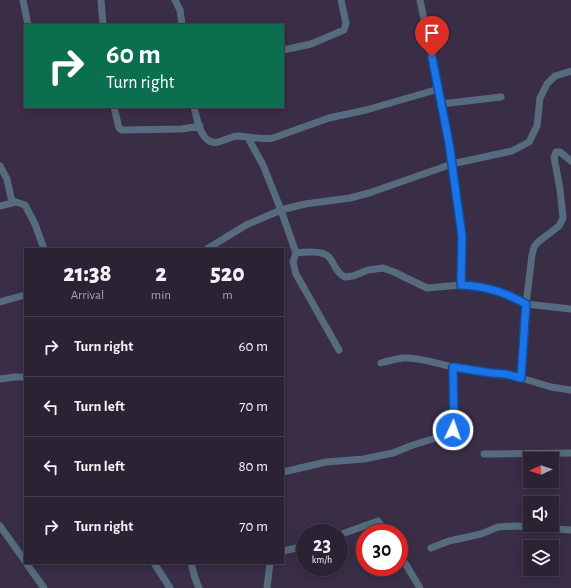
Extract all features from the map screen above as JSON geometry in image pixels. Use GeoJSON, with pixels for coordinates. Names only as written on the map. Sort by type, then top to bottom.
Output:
{"type":"FeatureCollection","features":[{"type":"Feature","properties":{"kind":"street"},"geometry":{"type":"LineString","coordinates":[[23,0],[28,24]]}},
{"type":"Feature","properties":{"kind":"street"},"geometry":{"type":"LineString","coordinates":[[100,0],[103,24]]}},
{"type":"Feature","properties":{"kind":"street"},"geometry":{"type":"LineString","coordinates":[[175,0],[180,10],[182,24]]}},
{"type":"Feature","properties":{"kind":"street"},"geometry":{"type":"LineString","coordinates":[[284,50],[311,44],[344,30],[346,22],[341,0]]}},
{"type":"Feature","properties":{"kind":"street"},"geometry":{"type":"LineString","coordinates":[[420,0],[425,30],[442,104],[452,164],[462,236],[461,285]]}},
{"type":"Feature","properties":{"kind":"street"},"geometry":{"type":"LineString","coordinates":[[209,248],[246,225],[281,210],[306,204],[350,198],[369,193],[452,164],[512,151],[529,142],[537,126],[540,98],[547,84],[555,76],[571,71]]}},
{"type":"Feature","properties":{"kind":"street"},"geometry":{"type":"LineString","coordinates":[[194,108],[204,137],[211,142],[218,142],[230,137],[238,136],[265,140],[329,118],[366,110],[439,89]]}},
{"type":"Feature","properties":{"kind":"street"},"geometry":{"type":"LineString","coordinates":[[442,104],[501,97]]}},
{"type":"Feature","properties":{"kind":"street"},"geometry":{"type":"LineString","coordinates":[[114,108],[119,128],[122,130],[175,129],[200,126]]}},
{"type":"Feature","properties":{"kind":"street"},"geometry":{"type":"LineString","coordinates":[[248,138],[263,165],[281,210],[296,254],[293,262],[296,274],[339,350]]}},
{"type":"Feature","properties":{"kind":"street"},"geometry":{"type":"LineString","coordinates":[[521,378],[526,304],[534,247],[538,242],[559,226],[563,218],[554,156],[556,152],[560,152],[571,161]]}},
{"type":"Feature","properties":{"kind":"street"},"geometry":{"type":"LineString","coordinates":[[0,166],[5,172],[11,198],[16,202],[23,204],[28,210],[42,240],[44,248]]}},
{"type":"Feature","properties":{"kind":"street"},"geometry":{"type":"LineString","coordinates":[[0,206],[16,202]]}},
{"type":"Feature","properties":{"kind":"street"},"geometry":{"type":"LineString","coordinates":[[296,254],[307,252],[322,253],[326,255],[338,272],[345,277],[353,276],[368,270],[383,268],[426,288],[461,285],[475,286],[508,294],[526,304],[571,309]]}},
{"type":"Feature","properties":{"kind":"street"},"geometry":{"type":"LineString","coordinates":[[0,302],[24,295]]}},
{"type":"Feature","properties":{"kind":"street"},"geometry":{"type":"LineString","coordinates":[[382,363],[403,358],[421,360],[453,367],[506,374],[551,387],[571,390]]}},
{"type":"Feature","properties":{"kind":"street"},"geometry":{"type":"LineString","coordinates":[[284,472],[326,462],[364,459],[393,453],[449,434],[453,430],[454,421],[453,367]]}},
{"type":"Feature","properties":{"kind":"street"},"geometry":{"type":"LineString","coordinates":[[0,379],[24,377]]}},
{"type":"Feature","properties":{"kind":"street"},"geometry":{"type":"LineString","coordinates":[[484,454],[571,453]]}},
{"type":"Feature","properties":{"kind":"street"},"geometry":{"type":"LineString","coordinates":[[370,524],[378,521],[380,524]]}},
{"type":"Feature","properties":{"kind":"street"},"geometry":{"type":"LineString","coordinates":[[0,526],[24,559]]}},
{"type":"Feature","properties":{"kind":"street"},"geometry":{"type":"LineString","coordinates":[[431,548],[449,541],[482,534],[498,527],[516,526],[571,530]]}},
{"type":"Feature","properties":{"kind":"street"},"geometry":{"type":"LineString","coordinates":[[284,551],[296,548]]}},
{"type":"Feature","properties":{"kind":"street"},"geometry":{"type":"LineString","coordinates":[[27,564],[44,588]]}},
{"type":"Feature","properties":{"kind":"street"},"geometry":{"type":"LineString","coordinates":[[155,564],[170,588]]}},
{"type":"Feature","properties":{"kind":"street"},"geometry":{"type":"LineString","coordinates":[[191,564],[199,588]]}},
{"type":"Feature","properties":{"kind":"street"},"geometry":{"type":"LineString","coordinates":[[267,588],[270,564]]}},
{"type":"Feature","properties":{"kind":"street"},"geometry":{"type":"LineString","coordinates":[[408,568],[420,588]]}},
{"type":"Feature","properties":{"kind":"route"},"geometry":{"type":"LineString","coordinates":[[432,57],[449,143],[462,236],[461,285],[475,286],[508,294],[526,304],[521,378],[506,374],[453,367],[453,430]]}}]}
